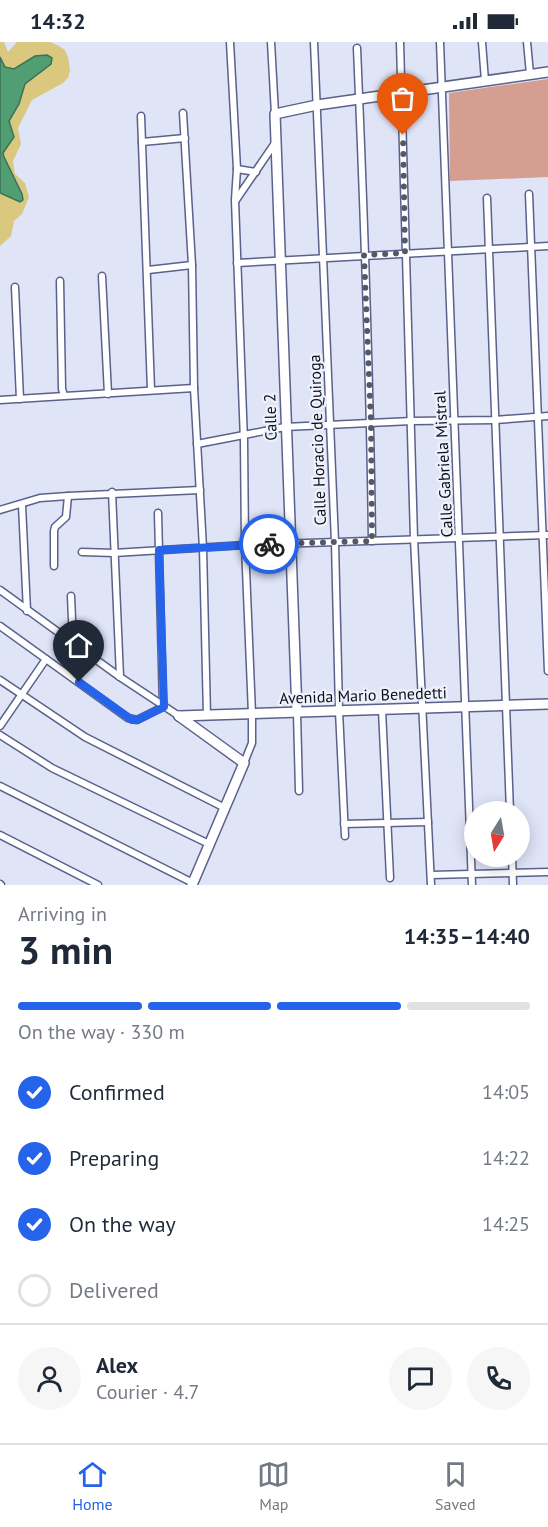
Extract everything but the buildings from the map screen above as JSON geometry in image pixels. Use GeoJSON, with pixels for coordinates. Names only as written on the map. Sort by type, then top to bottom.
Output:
{"type":"FeatureCollection","features":[{"type":"Feature","properties":{"kind":"street"},"geometry":{"type":"LineString","coordinates":[[0,786],[192,884],[252,742],[235,200],[237,170],[230,42]]}},
{"type":"Feature","properties":{"kind":"street","name":"Calle 2"},"geometry":{"type":"LineString","coordinates":[[271,42],[297,712],[298,791]]}},
{"type":"Feature","properties":{"kind":"street","name":"Calle Horacio de Quiroga"},"geometry":{"type":"LineString","coordinates":[[314,42],[345,836]]}},
{"type":"Feature","properties":{"kind":"street"},"geometry":{"type":"LineString","coordinates":[[400,42],[414,539],[431,885]]}},
{"type":"Feature","properties":{"kind":"street","name":"Calle Gabriela Mistral"},"geometry":{"type":"LineString","coordinates":[[440,42],[471,885]]}},
{"type":"Feature","properties":{"kind":"street"},"geometry":{"type":"LineString","coordinates":[[482,42],[485,81]]}},
{"type":"Feature","properties":{"kind":"street"},"geometry":{"type":"LineString","coordinates":[[527,42],[530,74]]}},
{"type":"Feature","properties":{"kind":"street"},"geometry":{"type":"LineString","coordinates":[[357,48],[371,423],[372,541]]}},
{"type":"Feature","properties":{"kind":"street"},"geometry":{"type":"LineString","coordinates":[[274,114],[317,105],[548,72]]}},
{"type":"Feature","properties":{"kind":"street"},"geometry":{"type":"LineString","coordinates":[[183,112],[192,265],[194,387],[203,548],[207,716]]}},
{"type":"Feature","properties":{"kind":"street"},"geometry":{"type":"LineString","coordinates":[[141,116],[151,390]]}},
{"type":"Feature","properties":{"kind":"street"},"geometry":{"type":"LineString","coordinates":[[142,142],[185,138]]}},
{"type":"Feature","properties":{"kind":"street"},"geometry":{"type":"LineString","coordinates":[[235,200],[275,143]]}},
{"type":"Feature","properties":{"kind":"street"},"geometry":{"type":"LineString","coordinates":[[237,170],[256,172]]}},
{"type":"Feature","properties":{"kind":"street"},"geometry":{"type":"LineString","coordinates":[[529,194],[537,416],[545,535],[548,671]]}},
{"type":"Feature","properties":{"kind":"street"},"geometry":{"type":"LineString","coordinates":[[487,198],[510,801]]}},
{"type":"Feature","properties":{"kind":"street"},"geometry":{"type":"LineString","coordinates":[[237,263],[548,246]]}},
{"type":"Feature","properties":{"kind":"street"},"geometry":{"type":"LineString","coordinates":[[148,270],[192,265]]}},
{"type":"Feature","properties":{"kind":"street"},"geometry":{"type":"LineString","coordinates":[[102,276],[108,394]]}},
{"type":"Feature","properties":{"kind":"street"},"geometry":{"type":"LineString","coordinates":[[60,281],[64,395]]}},
{"type":"Feature","properties":{"kind":"street"},"geometry":{"type":"LineString","coordinates":[[15,286],[20,399]]}},
{"type":"Feature","properties":{"kind":"street"},"geometry":{"type":"LineString","coordinates":[[0,400],[194,387]]}},
{"type":"Feature","properties":{"kind":"street"},"geometry":{"type":"LineString","coordinates":[[197,444],[285,427],[548,416]]}},
{"type":"Feature","properties":{"kind":"street"},"geometry":{"type":"LineString","coordinates":[[0,510],[40,498],[112,492],[200,490]]}},
{"type":"Feature","properties":{"kind":"street"},"geometry":{"type":"LineString","coordinates":[[112,492],[120,677]]}},
{"type":"Feature","properties":{"kind":"street"},"geometry":{"type":"LineString","coordinates":[[54,566],[54,531],[57,524],[66,517],[68,496]]}},
{"type":"Feature","properties":{"kind":"street"},"geometry":{"type":"LineString","coordinates":[[22,505],[27,611]]}},
{"type":"Feature","properties":{"kind":"street"},"geometry":{"type":"LineString","coordinates":[[158,513],[164,707]]}},
{"type":"Feature","properties":{"kind":"street"},"geometry":{"type":"LineString","coordinates":[[82,552],[114,553],[290,543],[545,535]]}},
{"type":"Feature","properties":{"kind":"street"},"geometry":{"type":"LineString","coordinates":[[0,590],[244,763]]}},
{"type":"Feature","properties":{"kind":"street"},"geometry":{"type":"LineString","coordinates":[[71,596],[73,643]]}},
{"type":"Feature","properties":{"kind":"street"},"geometry":{"type":"LineString","coordinates":[[0,626],[132,720],[137,720],[164,707]]}},
{"type":"Feature","properties":{"kind":"street"},"geometry":{"type":"LineString","coordinates":[[0,726],[46,659]]}},
{"type":"Feature","properties":{"kind":"street"},"geometry":{"type":"LineString","coordinates":[[0,680],[85,737],[225,808]]}},
{"type":"Feature","properties":{"kind":"street","name":"Avenida Mario Benedetti"},"geometry":{"type":"LineString","coordinates":[[179,716],[548,704]]}},
{"type":"Feature","properties":{"kind":"street"},"geometry":{"type":"LineString","coordinates":[[382,710],[390,878]]}},
{"type":"Feature","properties":{"kind":"street"},"geometry":{"type":"LineString","coordinates":[[0,735],[52,768],[209,844]]}},
{"type":"Feature","properties":{"kind":"street"},"geometry":{"type":"LineString","coordinates":[[344,824],[428,822]]}},
{"type":"Feature","properties":{"kind":"street"},"geometry":{"type":"LineString","coordinates":[[0,835],[98,885]]}},
{"type":"Feature","properties":{"kind":"street"},"geometry":{"type":"LineString","coordinates":[[513,867],[513,885]]}},
{"type":"Feature","properties":{"kind":"street"},"geometry":{"type":"LineString","coordinates":[[432,875],[548,872]]}},
{"type":"Feature","properties":{"kind":"shaded area"},"geometry":{"type":"Polygon","coordinates":[[[0,42],[4,42],[8,52],[17,42],[50,42],[65,50],[70,70],[68,78],[63,83],[32,100],[18,128],[21,144],[13,161],[15,174],[25,183],[29,197],[22,214],[14,221],[11,236],[0,246],[0,42]]]}},
{"type":"Feature","properties":{"kind":"shaded area"},"geometry":{"type":"Polygon","coordinates":[[[47,55],[52,58],[51,64],[25,84],[19,104],[9,121],[14,137],[3,153],[22,194],[23,200],[20,202],[0,193],[0,57],[5,67],[14,69],[35,56],[47,55]]]}},
{"type":"Feature","properties":{"kind":"way so far"},"geometry":{"type":"LineString","coordinates":[[269,544],[372,541],[371,423],[364,255],[405,253],[403,135]]}},
{"type":"Feature","properties":{"kind":"route"},"geometry":{"type":"LineString","coordinates":[[79,682],[132,720],[137,720],[164,707],[159,550],[269,544]]}}]}
